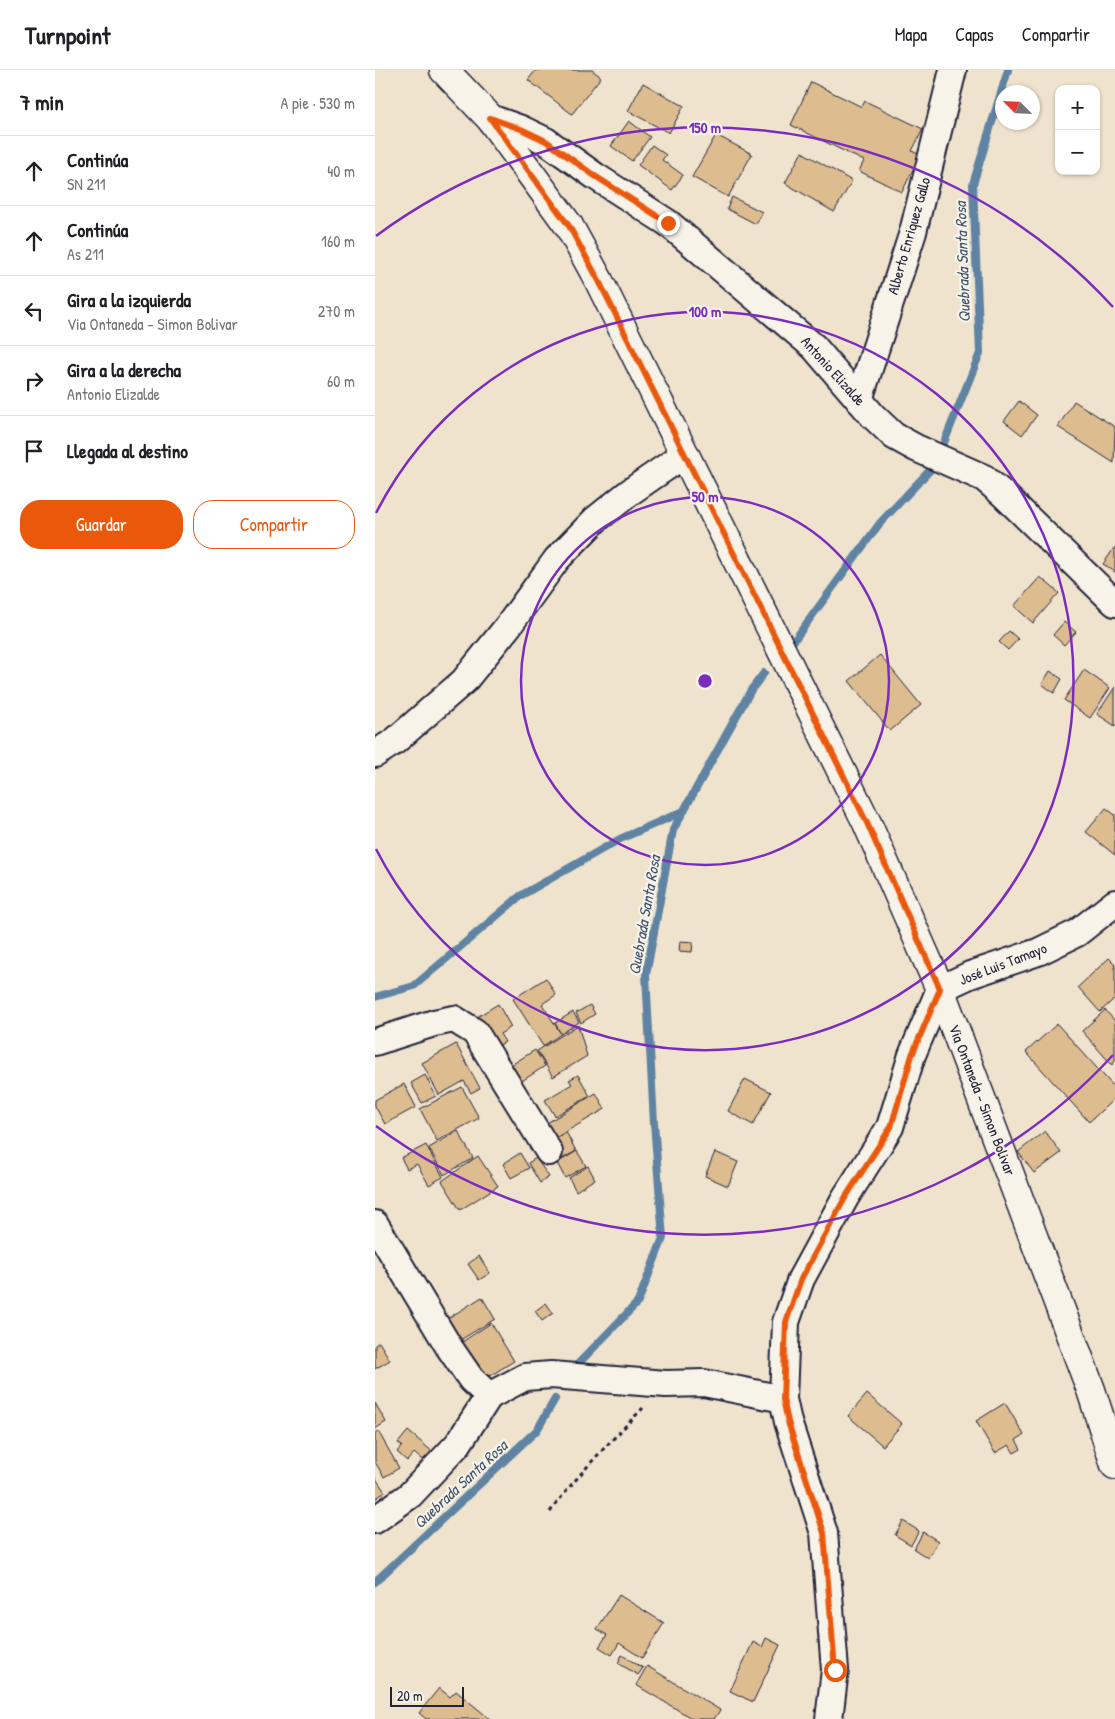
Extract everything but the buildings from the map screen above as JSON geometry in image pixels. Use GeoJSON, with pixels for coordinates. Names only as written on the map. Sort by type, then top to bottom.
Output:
{"type":"FeatureCollection","features":[{"type":"Feature","properties":{"kind":"street","name":"Via Ontaneda - Simon Bolivar"},"geometry":{"type":"LineString","coordinates":[[444,70],[490,118],[569,226],[598,279],[867,823],[940,989],[1091,1390],[1115,1465]]}},
{"type":"Feature","properties":{"kind":"street","name":"Alberto Enriquez Gallo"},"geometry":{"type":"LineString","coordinates":[[859,400],[913,232],[953,70]]}},
{"type":"Feature","properties":{"kind":"street","name":"Antonio Elizalde"},"geometry":{"type":"LineString","coordinates":[[490,118],[521,129],[546,141],[595,176],[668,223],[814,347],[873,416],[894,436],[916,448],[984,478],[1003,494],[1115,603]]}},
{"type":"Feature","properties":{"kind":"street"},"geometry":{"type":"LineString","coordinates":[[375,754],[395,740],[464,681],[509,625],[557,559],[595,520],[630,492],[685,454]]}},
{"type":"Feature","properties":{"kind":"street","name":"José Luis Tamayo"},"geometry":{"type":"LineString","coordinates":[[940,989],[970,975],[1038,952],[1077,932],[1115,903]]}},
{"type":"Feature","properties":{"kind":"street"},"geometry":{"type":"LineString","coordinates":[[829,1719],[835,1670],[824,1533],[788,1422],[783,1399],[786,1322],[801,1279],[845,1198],[891,1127],[912,1055],[940,989]]}},
{"type":"Feature","properties":{"kind":"street"},"geometry":{"type":"LineString","coordinates":[[375,1042],[434,1023],[454,1019],[475,1032],[549,1152]]}},
{"type":"Feature","properties":{"kind":"street"},"geometry":{"type":"LineString","coordinates":[[375,1224],[449,1347],[471,1379],[489,1396]]}},
{"type":"Feature","properties":{"kind":"street"},"geometry":{"type":"LineString","coordinates":[[375,1520],[410,1495],[458,1444],[489,1396],[525,1377],[551,1375],[666,1384],[704,1383],[783,1399]]}},
{"type":"Feature","properties":{"kind":"path"},"geometry":{"type":"LineString","coordinates":[[550,1512],[593,1459],[648,1402]]}},
{"type":"Feature","properties":{"kind":"waterway","name":"Quebrada Santa Rosa"},"geometry":{"type":"LineString","coordinates":[[941,450],[980,353],[973,184],[1008,70]]}},
{"type":"Feature","properties":{"kind":"waterway"},"geometry":{"type":"LineString","coordinates":[[787,650],[880,523],[933,467]]}},
{"type":"Feature","properties":{"kind":"waterway","name":"Quebrada Santa Rosa"},"geometry":{"type":"LineString","coordinates":[[576,1366],[638,1302],[663,1238],[654,1123],[646,975],[673,830],[751,690],[764,673]]}},
{"type":"Feature","properties":{"kind":"waterway"},"geometry":{"type":"LineString","coordinates":[[375,997],[414,986],[520,896],[620,839],[684,811]]}},
{"type":"Feature","properties":{"kind":"waterway","name":"Quebrada Santa Rosa"},"geometry":{"type":"LineString","coordinates":[[375,1582],[537,1430],[555,1399]]}},
{"type":"Feature","properties":{"kind":"route"},"geometry":{"type":"LineString","coordinates":[[668,223],[595,176],[546,141],[521,129],[490,118],[569,226],[598,279],[867,823],[940,989],[912,1055],[891,1127],[845,1198],[801,1279],[786,1322],[783,1399],[788,1422],[824,1533],[835,1670]]}}]}
